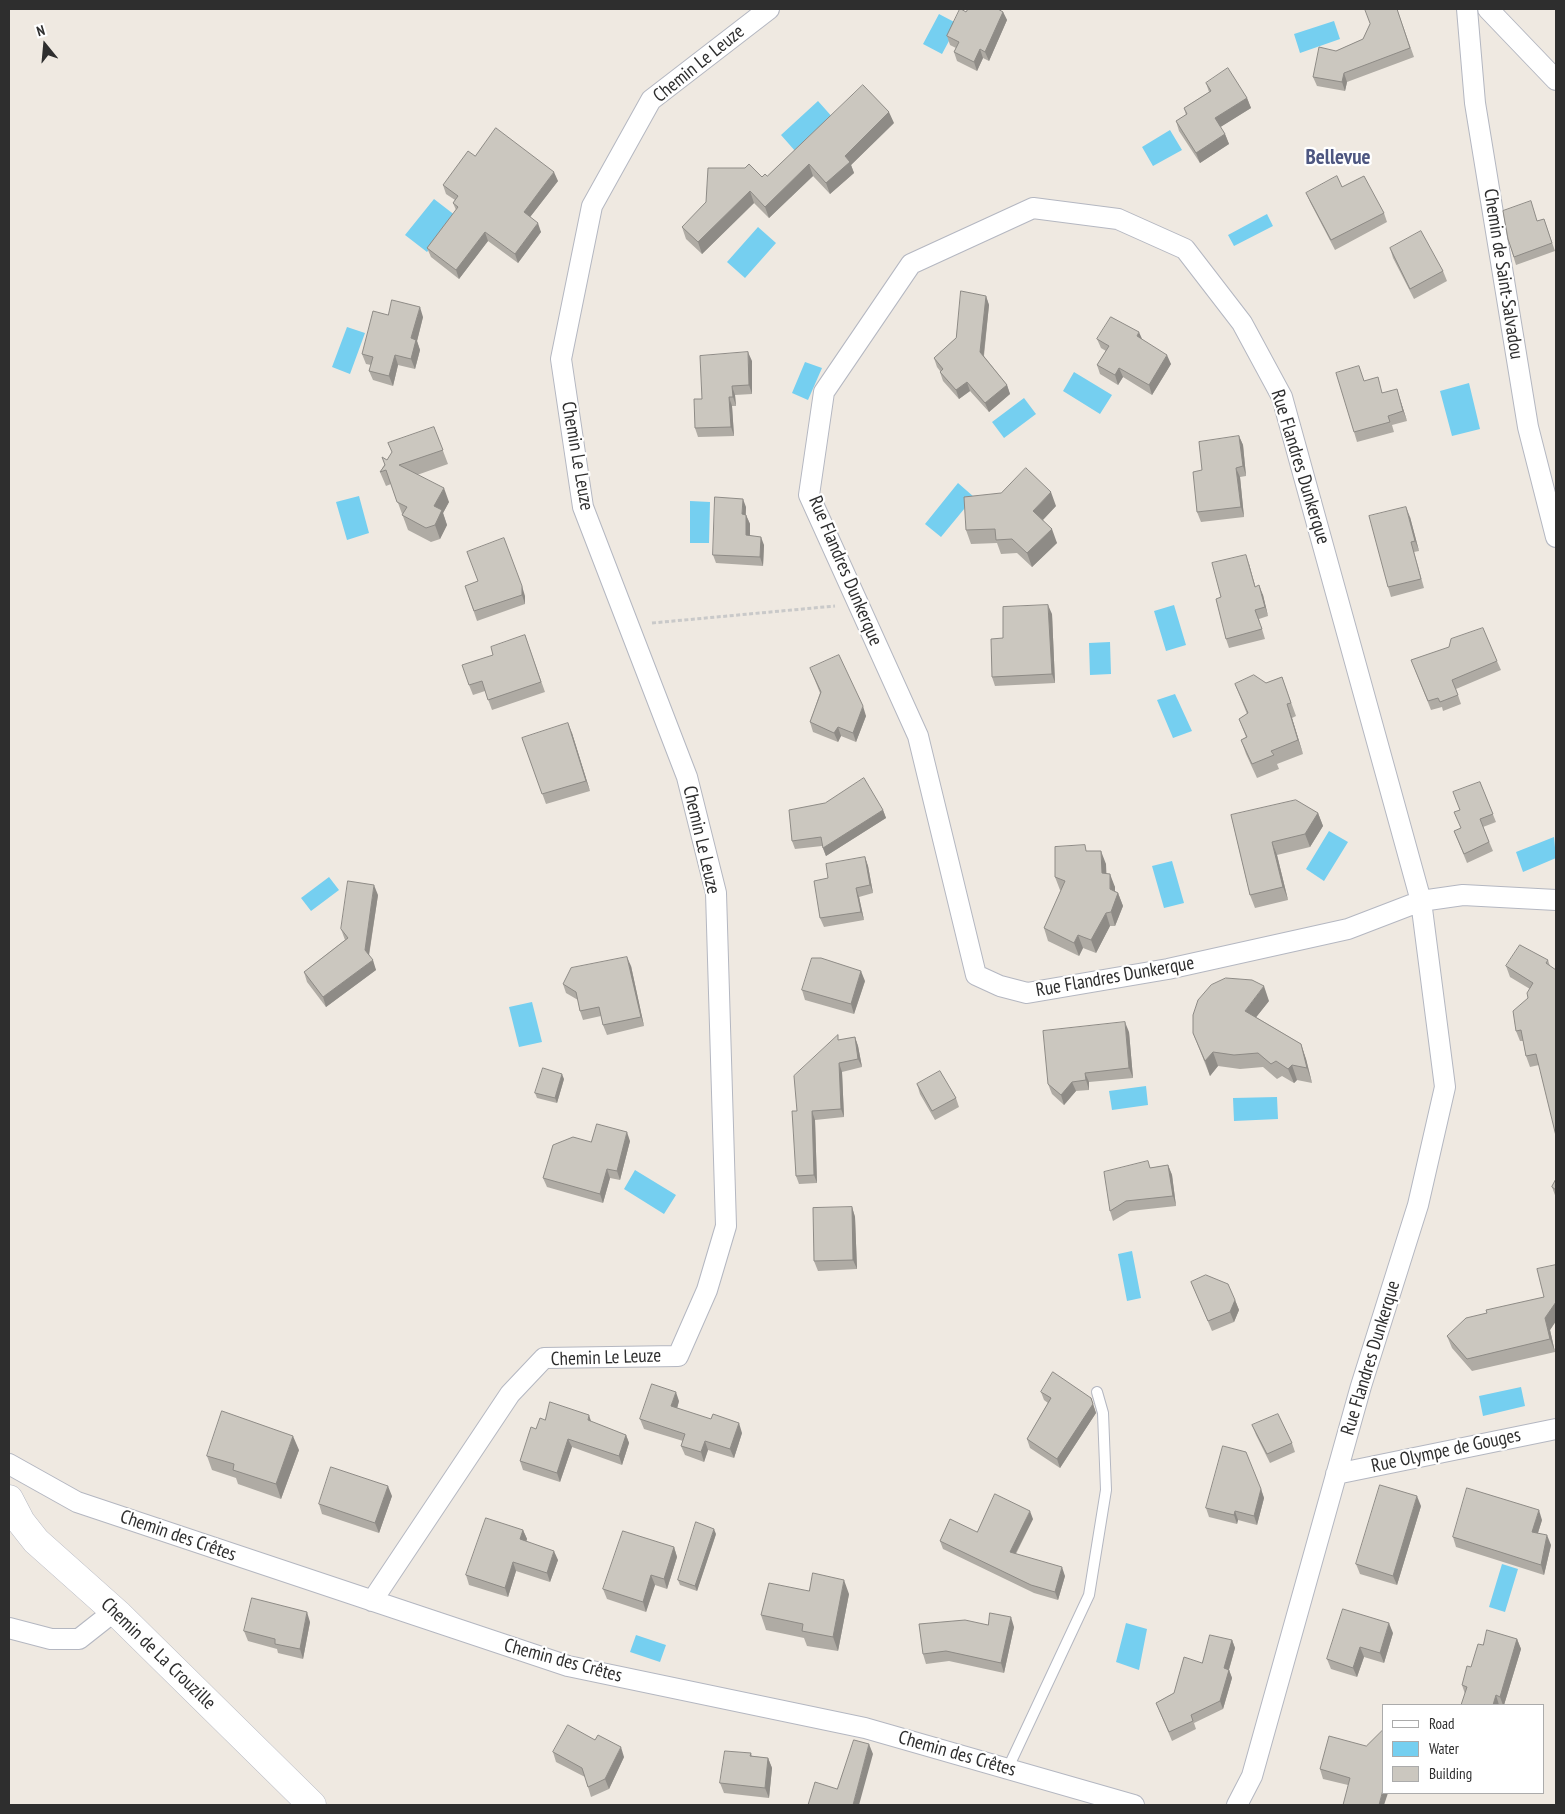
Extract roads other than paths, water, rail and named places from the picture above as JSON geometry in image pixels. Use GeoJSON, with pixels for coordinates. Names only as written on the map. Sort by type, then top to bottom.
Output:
{"type":"FeatureCollection","features":[{"type":"Feature","properties":{"kind":"street","name":"Chemin Le Leuze"},"geometry":{"type":"LineString","coordinates":[[372,1601],[510,1394],[544,1358],[678,1356],[707,1290],[726,1226],[716,893],[687,777],[584,507],[561,359],[592,206],[651,100],[768,9]]}},
{"type":"Feature","properties":{"kind":"street","name":"Chemin de Saint-Salvadou"},"geometry":{"type":"LineString","coordinates":[[1467,9],[1475,103],[1528,427],[1556,537]]}},
{"type":"Feature","properties":{"kind":"street"},"geometry":{"type":"LineString","coordinates":[[1488,9],[1556,80]]}},
{"type":"Feature","properties":{"kind":"street","name":"Rue Flandres Dunkerque"},"geometry":{"type":"LineString","coordinates":[[1237,1805],[1252,1776],[1336,1474],[1418,1205],[1445,1087],[1421,901],[1282,397],[1242,323],[1185,249],[1118,219],[1033,208],[911,264],[824,392],[809,496],[918,736],[976,975],[1000,986],[1027,993],[1168,969],[1348,929],[1421,901],[1463,895],[1556,900]]}},
{"type":"Feature","properties":{"kind":"street","name":"Rue Olympe de Gouges"},"geometry":{"type":"LineString","coordinates":[[1336,1474],[1556,1429]]}},
{"type":"Feature","properties":{"kind":"street","name":"Chemin des Crêtes"},"geometry":{"type":"LineString","coordinates":[[9,1464],[78,1502],[568,1666],[865,1728],[1134,1805]]}},
{"type":"Feature","properties":{"kind":"street","name":"Chemin de La Crouzille"},"geometry":{"type":"LineString","coordinates":[[9,1499],[21,1522],[36,1541],[119,1615],[312,1805]]}},
{"type":"Feature","properties":{"kind":"street"},"geometry":{"type":"LineString","coordinates":[[9,1628],[51,1639],[79,1638],[112,1613],[119,1615]]}},
{"type":"Feature","properties":{"kind":"lane"},"geometry":{"type":"LineString","coordinates":[[1008,1768],[1089,1596],[1106,1490],[1103,1413],[1097,1392]]}},
{"type":"Feature","properties":{"kind":"water"},"geometry":{"type":"Polygon","coordinates":[[[939,14],[958,24],[942,54],[923,44],[939,14]]]}},
{"type":"Feature","properties":{"kind":"water"},"geometry":{"type":"Polygon","coordinates":[[[1334,21],[1340,39],[1300,53],[1294,34],[1334,21]]]}},
{"type":"Feature","properties":{"kind":"water"},"geometry":{"type":"Polygon","coordinates":[[[818,101],[834,119],[796,152],[781,135],[818,101]]]}},
{"type":"Feature","properties":{"kind":"water"},"geometry":{"type":"Polygon","coordinates":[[[1170,130],[1182,150],[1153,166],[1142,147],[1170,130]]]}},
{"type":"Feature","properties":{"kind":"water"},"geometry":{"type":"Polygon","coordinates":[[[434,199],[456,216],[427,252],[405,235],[434,199]]]}},
{"type":"Feature","properties":{"kind":"water"},"geometry":{"type":"Polygon","coordinates":[[[1267,214],[1273,226],[1234,246],[1228,235],[1267,214]]]}},
{"type":"Feature","properties":{"kind":"water"},"geometry":{"type":"Polygon","coordinates":[[[758,227],[776,243],[745,278],[727,262],[758,227]]]}},
{"type":"Feature","properties":{"kind":"water"},"geometry":{"type":"Polygon","coordinates":[[[347,327],[365,333],[350,374],[332,367],[347,327]]]}},
{"type":"Feature","properties":{"kind":"water"},"geometry":{"type":"Polygon","coordinates":[[[805,362],[822,368],[808,400],[792,393],[805,362]]]}},
{"type":"Feature","properties":{"kind":"water"},"geometry":{"type":"Polygon","coordinates":[[[1074,372],[1112,395],[1100,414],[1063,391],[1074,372]]]}},
{"type":"Feature","properties":{"kind":"water"},"geometry":{"type":"Polygon","coordinates":[[[1469,383],[1480,429],[1452,436],[1440,391],[1469,383]]]}},
{"type":"Feature","properties":{"kind":"water"},"geometry":{"type":"Polygon","coordinates":[[[1024,398],[1036,414],[1004,438],[992,422],[1024,398]]]}},
{"type":"Feature","properties":{"kind":"water"},"geometry":{"type":"Polygon","coordinates":[[[958,483],[974,497],[941,537],[925,524],[958,483]]]}},
{"type":"Feature","properties":{"kind":"water"},"geometry":{"type":"Polygon","coordinates":[[[359,496],[369,533],[347,540],[336,502],[359,496]]]}},
{"type":"Feature","properties":{"kind":"water"},"geometry":{"type":"Polygon","coordinates":[[[690,501],[710,502],[709,543],[690,543],[690,501]]]}},
{"type":"Feature","properties":{"kind":"water"},"geometry":{"type":"Polygon","coordinates":[[[1174,605],[1186,645],[1166,651],[1154,611],[1174,605]]]}},
{"type":"Feature","properties":{"kind":"water"},"geometry":{"type":"Polygon","coordinates":[[[1110,642],[1111,674],[1090,675],[1089,643],[1110,642]]]}},
{"type":"Feature","properties":{"kind":"water"},"geometry":{"type":"Polygon","coordinates":[[[1175,694],[1192,731],[1173,738],[1157,700],[1175,694]]]}},
{"type":"Feature","properties":{"kind":"water"},"geometry":{"type":"Polygon","coordinates":[[[1329,831],[1348,842],[1324,881],[1306,869],[1329,831]]]}},
{"type":"Feature","properties":{"kind":"water"},"geometry":{"type":"Polygon","coordinates":[[[1554,837],[1556,858],[1523,872],[1516,852],[1554,837]]]}},
{"type":"Feature","properties":{"kind":"water"},"geometry":{"type":"Polygon","coordinates":[[[1172,861],[1184,903],[1164,908],[1152,866],[1172,861]]]}},
{"type":"Feature","properties":{"kind":"water"},"geometry":{"type":"Polygon","coordinates":[[[329,877],[339,890],[311,911],[301,898],[329,877]]]}},
{"type":"Feature","properties":{"kind":"water"},"geometry":{"type":"Polygon","coordinates":[[[532,1002],[542,1042],[519,1047],[509,1007],[532,1002]]]}},
{"type":"Feature","properties":{"kind":"water"},"geometry":{"type":"Polygon","coordinates":[[[1146,1086],[1148,1105],[1112,1110],[1109,1091],[1146,1086]]]}},
{"type":"Feature","properties":{"kind":"water"},"geometry":{"type":"Polygon","coordinates":[[[1277,1097],[1278,1119],[1234,1121],[1233,1098],[1277,1097]]]}},
{"type":"Feature","properties":{"kind":"water"},"geometry":{"type":"Polygon","coordinates":[[[635,1170],[676,1195],[664,1214],[624,1189],[635,1170]]]}},
{"type":"Feature","properties":{"kind":"water"},"geometry":{"type":"Polygon","coordinates":[[[1132,1251],[1141,1298],[1127,1301],[1118,1254],[1132,1251]]]}},
{"type":"Feature","properties":{"kind":"water"},"geometry":{"type":"Polygon","coordinates":[[[1521,1387],[1525,1406],[1483,1416],[1479,1396],[1521,1387]]]}},
{"type":"Feature","properties":{"kind":"water"},"geometry":{"type":"Polygon","coordinates":[[[1502,1564],[1518,1569],[1505,1612],[1489,1607],[1502,1564]]]}},
{"type":"Feature","properties":{"kind":"water"},"geometry":{"type":"Polygon","coordinates":[[[1126,1623],[1147,1629],[1139,1670],[1116,1662],[1126,1623]]]}},
{"type":"Feature","properties":{"kind":"water"},"geometry":{"type":"Polygon","coordinates":[[[636,1635],[666,1645],[660,1662],[630,1652],[636,1635]]]}},
{"type":"Feature","properties":{"kind":"district","name":"Bellevue"},"geometry":{"type":"Point","coordinates":[1338,158]}}]}
